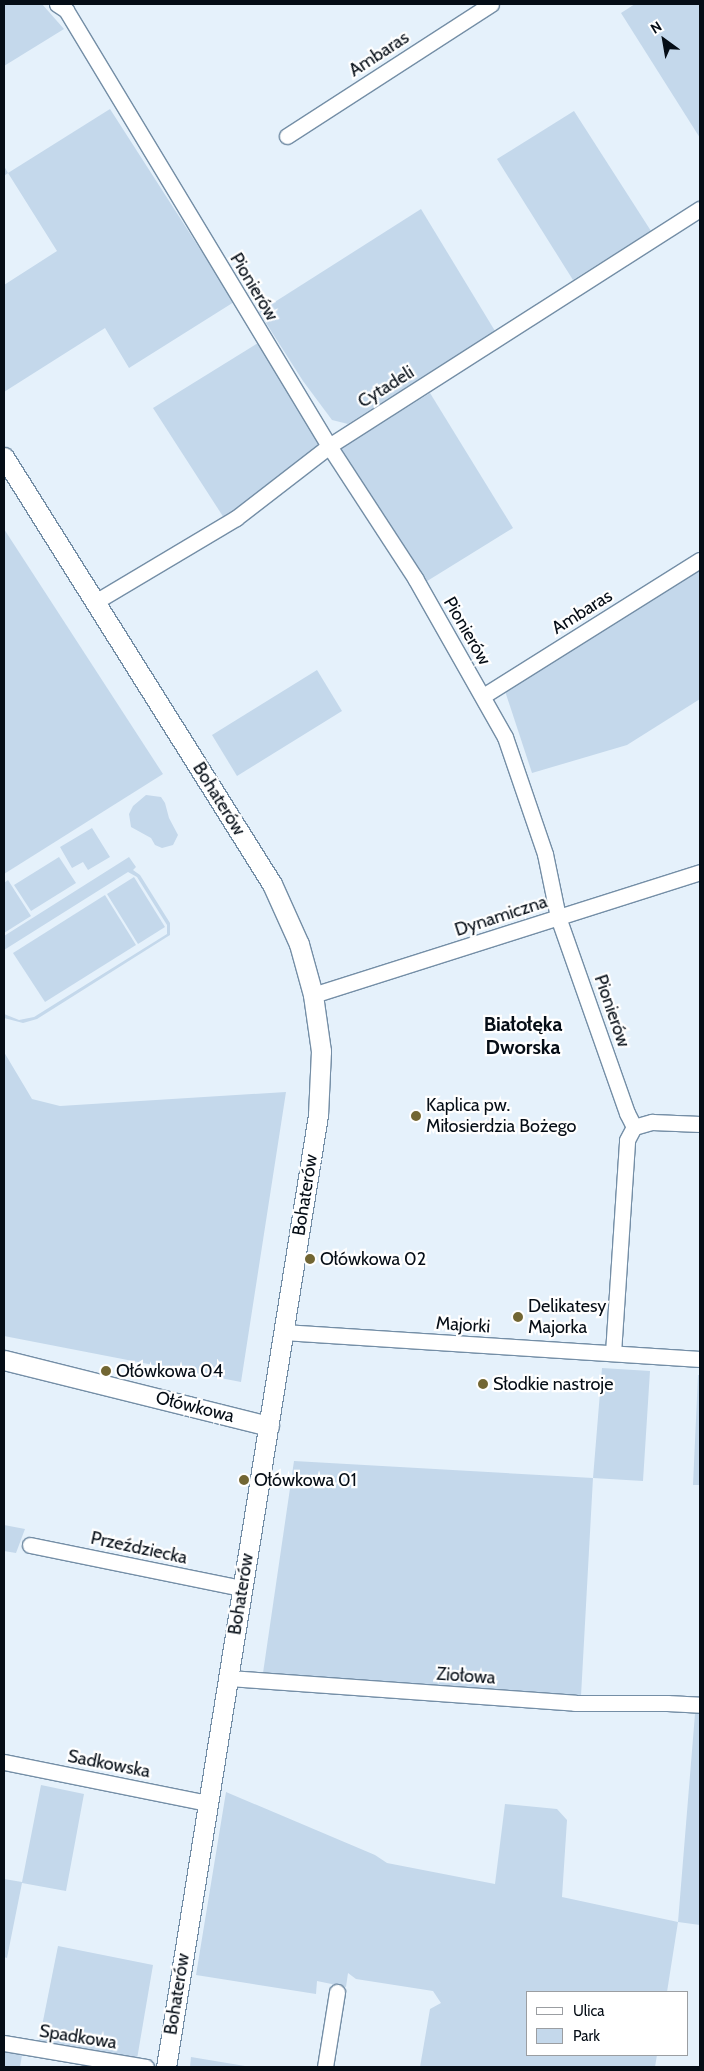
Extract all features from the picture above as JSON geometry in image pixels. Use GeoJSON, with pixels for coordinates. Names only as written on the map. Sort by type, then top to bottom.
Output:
{"type":"FeatureCollection","features":[{"type":"Feature","properties":{"kind":"street","name":"Pionierów"},"geometry":{"type":"LineString","coordinates":[[57,4],[66,10],[329,446],[415,578],[505,737],[542,845],[558,917],[627,1113],[634,1127]]}},
{"type":"Feature","properties":{"kind":"street","name":"Ambaras"},"geometry":{"type":"LineString","coordinates":[[287,136],[491,4]]}},
{"type":"Feature","properties":{"kind":"street","name":"Cytadeli"},"geometry":{"type":"LineString","coordinates":[[95,602],[236,518],[329,446],[700,209]]}},
{"type":"Feature","properties":{"kind":"street","name":"Bohaterów"},"geometry":{"type":"LineString","coordinates":[[4,457],[272,884],[299,944],[313,995],[321,1051],[318,1115],[166,2067]]}},
{"type":"Feature","properties":{"kind":"street","name":"Ambaras"},"geometry":{"type":"LineString","coordinates":[[483,696],[700,560]]}},
{"type":"Feature","properties":{"kind":"street","name":"Dynamiczna"},"geometry":{"type":"LineString","coordinates":[[313,995],[700,872]]}},
{"type":"Feature","properties":{"kind":"street"},"geometry":{"type":"LineString","coordinates":[[613,1353],[627,1140],[634,1127],[652,1122],[700,1124]]}},
{"type":"Feature","properties":{"kind":"street","name":"Majorki"},"geometry":{"type":"LineString","coordinates":[[283,1332],[700,1359]]}},
{"type":"Feature","properties":{"kind":"street","name":"Ołówkowa"},"geometry":{"type":"LineString","coordinates":[[4,1360],[269,1426]]}},
{"type":"Feature","properties":{"kind":"street","name":"Przeździecka"},"geometry":{"type":"LineString","coordinates":[[30,1544],[242,1588]]}},
{"type":"Feature","properties":{"kind":"street","name":"Ziołowa"},"geometry":{"type":"LineString","coordinates":[[228,1678],[576,1703],[667,1703],[700,1706]]}},
{"type":"Feature","properties":{"kind":"street","name":"Sadkowska"},"geometry":{"type":"LineString","coordinates":[[4,1762],[207,1802]]}},
{"type":"Feature","properties":{"kind":"street"},"geometry":{"type":"LineString","coordinates":[[325,2067],[337,1992]]}},
{"type":"Feature","properties":{"kind":"street","name":"Spadkowa"},"geometry":{"type":"LineString","coordinates":[[4,2043],[146,2067]]}},
{"type":"Feature","properties":{"kind":"green space"},"geometry":{"type":"Polygon","coordinates":[[[4,4],[42,4],[64,29],[4,66],[4,4]]]}},
{"type":"Feature","properties":{"kind":"green space"},"geometry":{"type":"Polygon","coordinates":[[[635,4],[700,4],[700,138],[621,13],[635,4]]]}},
{"type":"Feature","properties":{"kind":"green space"},"geometry":{"type":"Polygon","coordinates":[[[110,109],[234,302],[129,368],[105,328],[4,392],[4,285],[57,251],[8,173],[110,109]]]}},
{"type":"Feature","properties":{"kind":"green space"},"geometry":{"type":"Polygon","coordinates":[[[574,111],[651,231],[573,280],[497,159],[574,111]]]}},
{"type":"Feature","properties":{"kind":"green space"},"geometry":{"type":"Polygon","coordinates":[[[4,166],[8,173],[4,176],[4,166]]]}},
{"type":"Feature","properties":{"kind":"green space"},"geometry":{"type":"Polygon","coordinates":[[[421,209],[495,331],[348,424],[332,420],[303,381],[259,312],[421,209]]]}},
{"type":"Feature","properties":{"kind":"green space"},"geometry":{"type":"Polygon","coordinates":[[[258,343],[320,444],[224,518],[153,408],[258,343]]]}},
{"type":"Feature","properties":{"kind":"green space"},"geometry":{"type":"Polygon","coordinates":[[[430,393],[513,528],[424,583],[340,449],[430,393]]]}},
{"type":"Feature","properties":{"kind":"green space"},"geometry":{"type":"Polygon","coordinates":[[[4,529],[163,774],[4,874],[4,529]]]}},
{"type":"Feature","properties":{"kind":"green space"},"geometry":{"type":"Polygon","coordinates":[[[700,567],[700,699],[627,745],[532,773],[505,691],[700,567]]]}},
{"type":"Feature","properties":{"kind":"green space"},"geometry":{"type":"Polygon","coordinates":[[[317,670],[342,711],[237,776],[212,735],[317,670]]]}},
{"type":"Feature","properties":{"kind":"green space"},"geometry":{"type":"Polygon","coordinates":[[[146,795],[161,797],[165,803],[169,818],[178,835],[173,845],[162,848],[155,845],[151,838],[131,827],[129,814],[133,806],[146,795]]]}},
{"type":"Feature","properties":{"kind":"green space"},"geometry":{"type":"Polygon","coordinates":[[[92,828],[110,857],[88,870],[83,862],[72,868],[60,847],[92,828]]]}},
{"type":"Feature","properties":{"kind":"green space"},"geometry":{"type":"Polygon","coordinates":[[[59,857],[76,883],[31,911],[14,885],[59,857]]]}},
{"type":"Feature","properties":{"kind":"green space"},"geometry":{"type":"Polygon","coordinates":[[[129,857],[136,867],[133,870],[140,875],[170,923],[170,935],[37,1019],[23,1023],[4,1018],[4,1014],[19,1020],[34,1017],[167,934],[167,925],[137,877],[128,872],[4,950],[4,936],[129,857]]]}},
{"type":"Feature","properties":{"kind":"green space"},"geometry":{"type":"Polygon","coordinates":[[[134,877],[165,927],[138,944],[107,894],[134,877]]]}},
{"type":"Feature","properties":{"kind":"green space"},"geometry":{"type":"Polygon","coordinates":[[[8,880],[31,916],[4,933],[4,883],[8,880]]]}},
{"type":"Feature","properties":{"kind":"green space"},"geometry":{"type":"Polygon","coordinates":[[[105,895],[136,945],[45,1002],[13,953],[105,895]]]}},
{"type":"Feature","properties":{"kind":"green space"},"geometry":{"type":"Polygon","coordinates":[[[4,1052],[32,1099],[60,1106],[286,1092],[241,1382],[4,1336],[4,1052]]]}},
{"type":"Feature","properties":{"kind":"green space"},"geometry":{"type":"Polygon","coordinates":[[[602,1368],[650,1371],[643,1481],[593,1478],[602,1368]]]}},
{"type":"Feature","properties":{"kind":"green space"},"geometry":{"type":"Polygon","coordinates":[[[698,1375],[700,1375],[700,1485],[693,1485],[698,1375]]]}},
{"type":"Feature","properties":{"kind":"green space"},"geometry":{"type":"Polygon","coordinates":[[[294,1461],[593,1478],[581,1696],[263,1673],[294,1461]]]}},
{"type":"Feature","properties":{"kind":"green space"},"geometry":{"type":"Polygon","coordinates":[[[4,1525],[25,1529],[16,1553],[4,1551],[4,1525]]]}},
{"type":"Feature","properties":{"kind":"green space"},"geometry":{"type":"Polygon","coordinates":[[[695,1714],[700,1714],[700,1925],[678,1922],[695,1714]]]}},
{"type":"Feature","properties":{"kind":"green space"},"geometry":{"type":"Polygon","coordinates":[[[41,1785],[84,1794],[66,1891],[22,1883],[7,1958],[4,1957],[4,1879],[22,1882],[41,1785]]]}},
{"type":"Feature","properties":{"kind":"green space"},"geometry":{"type":"Polygon","coordinates":[[[226,1792],[375,1855],[387,1863],[495,1884],[505,1804],[557,1809],[567,1820],[562,1897],[678,1922],[667,1991],[526,1991],[526,2056],[657,2056],[655,2067],[420,2067],[430,2009],[441,2003],[433,1991],[356,1979],[348,1973],[346,1987],[317,1981],[316,1994],[196,1975],[226,1792]]]}},
{"type":"Feature","properties":{"kind":"green space"},"geometry":{"type":"Polygon","coordinates":[[[58,1946],[153,1965],[137,2059],[39,2041],[58,1946]]]}},
{"type":"Feature","properties":{"kind":"green space"},"geometry":{"type":"Polygon","coordinates":[[[4,2052],[22,2055],[20,2067],[4,2067],[4,2052]]]}},
{"type":"Feature","properties":{"kind":"green space"},"geometry":{"type":"Polygon","coordinates":[[[191,2057],[251,2067],[190,2067],[191,2057]]]}},
{"type":"Feature","properties":{"kind":"place","name":"Kaplica pw. Miłosierdzia Bożego"},"geometry":{"type":"Point","coordinates":[416,1116]}},
{"type":"Feature","properties":{"kind":"place","name":"Ołówkowa 02"},"geometry":{"type":"Point","coordinates":[310,1259]}},
{"type":"Feature","properties":{"kind":"place","name":"Delikatesy Majorka"},"geometry":{"type":"Point","coordinates":[518,1317]}},
{"type":"Feature","properties":{"kind":"place","name":"Ołówkowa 04"},"geometry":{"type":"Point","coordinates":[106,1371]}},
{"type":"Feature","properties":{"kind":"place","name":"Słodkie nastroje"},"geometry":{"type":"Point","coordinates":[483,1384]}},
{"type":"Feature","properties":{"kind":"place","name":"Ołówkowa 01"},"geometry":{"type":"Point","coordinates":[244,1480]}},
{"type":"Feature","properties":{"kind":"district","name":"Białołęka Dworska"},"geometry":{"type":"Point","coordinates":[523,1036]}}]}
